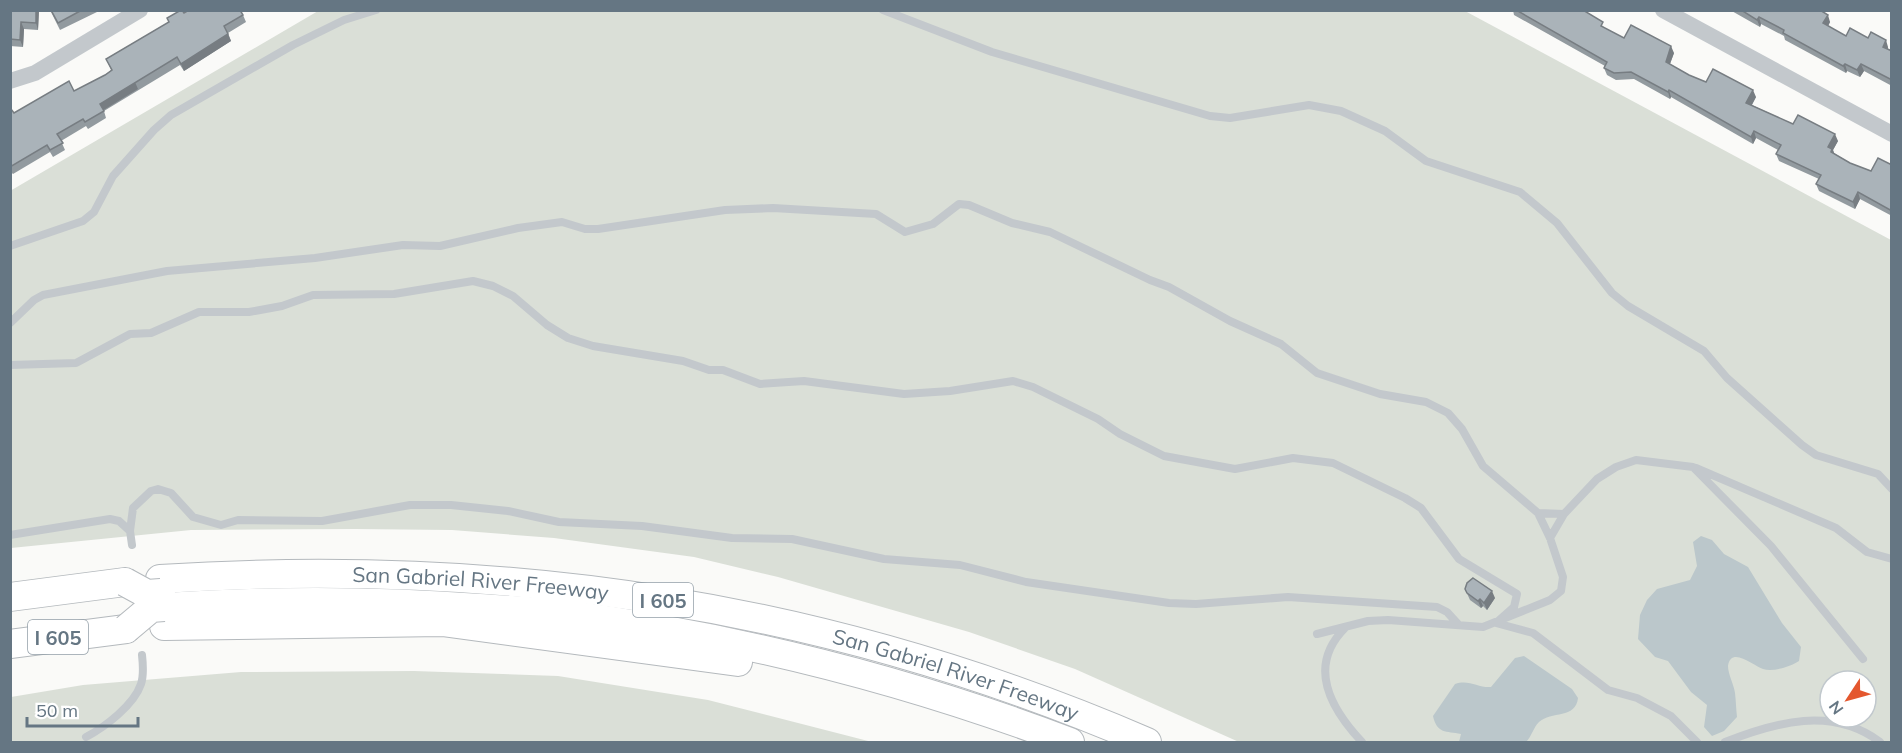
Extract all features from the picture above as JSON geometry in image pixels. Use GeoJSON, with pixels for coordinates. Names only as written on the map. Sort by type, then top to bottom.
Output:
{"type":"FeatureCollection","features":[{"type":"Feature","properties":{"kind":"highway","name":"San Gabriel River Freeway"},"geometry":{"type":"LineString","coordinates":[[162,601],[238,574],[369,572],[503,579],[634,595],[753,617],[911,656],[1048,703],[1147,742]]}},
{"type":"Feature","properties":{"kind":"highway","name":"San Gabriel River Freeway"},"geometry":{"type":"LineString","coordinates":[[10,597],[112,583],[162,601],[442,622],[723,660],[883,698],[1021,742]]}},
{"type":"Feature","properties":{"kind":"highway"},"geometry":{"type":"LineString","coordinates":[[162,601],[248,589],[415,588],[516,595],[669,615],[848,654],[1000,700],[1108,742]]}},
{"type":"Feature","properties":{"kind":"highway","name":"I 605"},"geometry":{"type":"LineString","coordinates":[[10,644],[116,629],[162,601]]}},
{"type":"Feature","properties":{"kind":"highway"},"geometry":{"type":"LineString","coordinates":[[162,601],[372,601],[561,614],[678,632],[775,651],[941,696],[1070,742]]}},
{"type":"Feature","properties":{"kind":"street"},"geometry":{"type":"LineString","coordinates":[[10,81],[35,73],[123,15],[140,10]]}},
{"type":"Feature","properties":{"kind":"street"},"geometry":{"type":"LineString","coordinates":[[1663,10],[1892,134]]}},
{"type":"Feature","properties":{"kind":"lane"},"geometry":{"type":"LineString","coordinates":[[10,246],[83,221],[94,212],[113,176],[154,130],[171,115],[293,45],[344,20],[376,10]]}},
{"type":"Feature","properties":{"kind":"lane"},"geometry":{"type":"LineString","coordinates":[[883,10],[1002,56],[1210,116],[1230,118],[1309,105],[1341,111],[1385,131],[1426,161],[1520,192],[1557,223],[1612,293],[1629,306],[1704,351],[1726,378],[1802,445],[1816,455],[1878,474],[1892,489]]}},
{"type":"Feature","properties":{"kind":"lane"},"geometry":{"type":"LineString","coordinates":[[10,322],[34,300],[43,295],[141,275],[252,262],[315,258],[403,245],[440,246],[518,228],[562,222],[585,229],[598,229],[725,210],[772,208],[876,214],[905,232],[933,224],[959,204],[969,205],[1012,223],[1050,232],[1185,294],[1230,321],[1281,344],[1317,373],[1380,394],[1426,402],[1448,413],[1462,429],[1483,466],[1538,513],[1550,538],[1563,578],[1562,591],[1550,600],[1482,627],[1388,620],[1368,621],[1317,634]]}},
{"type":"Feature","properties":{"kind":"lane"},"geometry":{"type":"LineString","coordinates":[[10,365],[76,363],[130,334],[152,333],[199,312],[249,312],[282,306],[313,295],[393,294],[473,281],[493,286],[513,296],[547,325],[568,338],[593,346],[683,361],[709,370],[723,370],[760,384],[804,381],[904,394],[950,391],[1012,381],[1033,387],[1098,418],[1120,434],[1164,456],[1235,469],[1293,458],[1333,463],[1405,498],[1420,508],[1459,559],[1517,594],[1514,607],[1496,623]]}},
{"type":"Feature","properties":{"kind":"lane"},"geometry":{"type":"LineString","coordinates":[[1550,538],[1564,514],[1598,479],[1616,467],[1636,460],[1693,467],[1836,528],[1868,552],[1892,560]]}},
{"type":"Feature","properties":{"kind":"lane"},"geometry":{"type":"LineString","coordinates":[[1693,467],[1771,546],[1863,659]]}},
{"type":"Feature","properties":{"kind":"lane"},"geometry":{"type":"LineString","coordinates":[[132,545],[130,531],[133,508],[151,491],[158,489],[171,493],[194,517],[221,525],[238,520],[322,521],[410,505],[451,505],[508,511],[560,522],[642,526],[732,538],[803,540],[884,559],[960,565],[1026,582],[1168,603],[1196,604],[1288,597],[1437,607],[1448,612],[1458,624]]}},
{"type":"Feature","properties":{"kind":"lane"},"geometry":{"type":"LineString","coordinates":[[1538,513],[1564,514]]}},
{"type":"Feature","properties":{"kind":"lane"},"geometry":{"type":"LineString","coordinates":[[10,535],[110,519],[119,521],[130,531]]}},
{"type":"Feature","properties":{"kind":"lane"},"geometry":{"type":"LineString","coordinates":[[1496,623],[1533,633],[1608,690],[1636,698],[1671,716],[1697,742]]}},
{"type":"Feature","properties":{"kind":"lane"},"geometry":{"type":"LineString","coordinates":[[1346,628],[1330,645],[1324,659],[1324,674],[1334,702],[1362,742]]}},
{"type":"Feature","properties":{"kind":"lane"},"geometry":{"type":"LineString","coordinates":[[86,737],[111,720],[136,695],[143,677],[142,655]]}},
{"type":"Feature","properties":{"kind":"lane"},"geometry":{"type":"LineString","coordinates":[[1725,742],[1768,728],[1814,719],[1832,721],[1880,742]]}},
{"type":"Feature","properties":{"kind":"shaded area"},"geometry":{"type":"Polygon","coordinates":[[[318,11],[1465,11],[1891,240],[1891,742],[1239,742],[1075,669],[969,632],[778,577],[694,557],[554,538],[452,530],[191,530],[11,548],[10,191],[318,11]]]}},
{"type":"Feature","properties":{"kind":"shaded area"},"geometry":{"type":"Polygon","coordinates":[[[1701,536],[1712,540],[1724,554],[1748,567],[1782,623],[1801,647],[1799,661],[1776,669],[1763,669],[1738,657],[1730,660],[1728,669],[1735,693],[1737,717],[1724,731],[1712,736],[1704,727],[1707,705],[1691,692],[1668,661],[1655,657],[1638,639],[1640,615],[1647,600],[1657,589],[1690,580],[1697,566],[1693,542],[1701,536]]]}},
{"type":"Feature","properties":{"kind":"shaded area"},"geometry":{"type":"Polygon","coordinates":[[[1524,656],[1572,689],[1578,698],[1573,709],[1539,722],[1526,742],[1459,742],[1461,734],[1443,731],[1437,726],[1433,716],[1455,684],[1465,682],[1491,687],[1515,658],[1524,656]]]}},
{"type":"Feature","properties":{"kind":"shaded area"},"geometry":{"type":"Polygon","coordinates":[[[414,671],[558,676],[708,700],[872,742],[11,742],[11,697],[83,685],[241,672],[414,671]]]}},
{"type":"Feature","properties":{"kind":"building"},"geometry":{"type":"Polygon","coordinates":[[[10,10],[36,10],[36,23],[21,22],[20,40],[10,39],[10,10]]]}},
{"type":"Feature","properties":{"kind":"building"},"geometry":{"type":"Polygon","coordinates":[[[51,10],[82,10],[58,23],[51,10]]]}},
{"type":"Feature","properties":{"kind":"building"},"geometry":{"type":"Polygon","coordinates":[[[181,10],[184,13],[189,10],[240,10],[243,15],[224,26],[228,34],[181,64],[177,57],[100,104],[104,111],[85,122],[83,119],[57,134],[63,143],[50,150],[47,145],[10,167],[10,109],[14,113],[69,81],[74,91],[105,75],[112,70],[106,59],[169,22],[167,18],[181,10]]]}},
{"type":"Feature","properties":{"kind":"building"},"geometry":{"type":"Polygon","coordinates":[[[1516,10],[1583,10],[1603,22],[1601,26],[1624,38],[1631,25],[1671,46],[1666,62],[1706,82],[1713,69],[1753,90],[1746,103],[1793,124],[1798,115],[1835,134],[1828,147],[1832,149],[1831,152],[1850,163],[1871,171],[1878,158],[1892,165],[1892,211],[1858,192],[1853,202],[1816,184],[1821,175],[1776,154],[1781,145],[1754,131],[1751,137],[1669,90],[1668,92],[1631,72],[1614,73],[1604,68],[1607,62],[1516,10]]]}},
{"type":"Feature","properties":{"kind":"building"},"geometry":{"type":"Polygon","coordinates":[[[1741,10],[1820,10],[1828,15],[1823,23],[1846,36],[1850,28],[1868,38],[1871,32],[1886,40],[1883,47],[1892,51],[1892,80],[1861,64],[1857,70],[1845,64],[1843,66],[1783,33],[1784,30],[1759,17],[1757,20],[1741,10]]]}},
{"type":"Feature","properties":{"kind":"building"},"geometry":{"type":"Polygon","coordinates":[[[1473,578],[1492,591],[1484,603],[1467,593],[1465,589],[1467,583],[1473,578]]]}}]}
